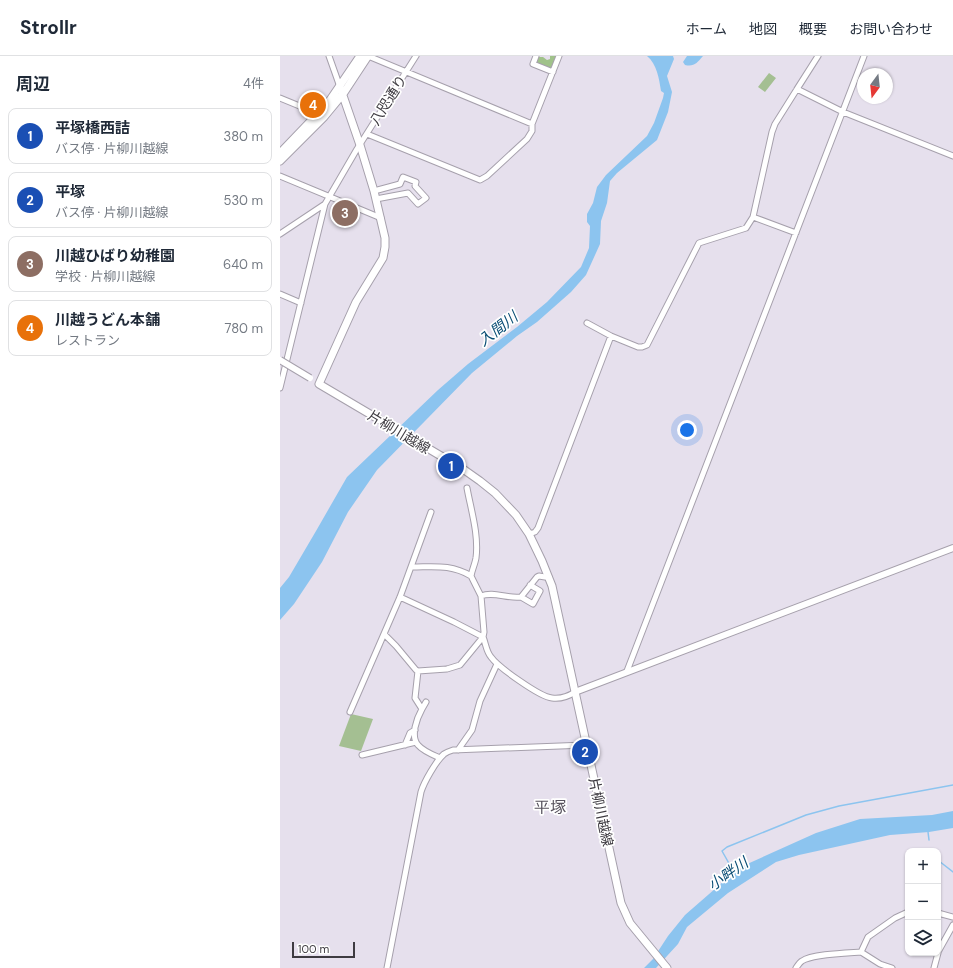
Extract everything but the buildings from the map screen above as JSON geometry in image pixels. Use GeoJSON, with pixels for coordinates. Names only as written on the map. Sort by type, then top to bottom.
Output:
{"type":"FeatureCollection","features":[{"type":"Feature","properties":{"kind":"main road"},"geometry":{"type":"LineString","coordinates":[[280,161],[324,117],[360,56]]}},
{"type":"Feature","properties":{"kind":"main road"},"geometry":{"type":"LineString","coordinates":[[280,153],[341,90],[368,56]]}},
{"type":"Feature","properties":{"kind":"main road"},"geometry":{"type":"LineString","coordinates":[[319,384],[356,302],[383,258],[385,238],[374,191],[341,90]]}},
{"type":"Feature","properties":{"kind":"main road","name":"片柳川越線"},"geometry":{"type":"LineString","coordinates":[[319,384],[471,475],[495,493],[516,515],[529,534],[549,577],[621,903],[630,923],[667,968]]}},
{"type":"Feature","properties":{"kind":"street"},"geometry":{"type":"LineString","coordinates":[[329,56],[341,90]]}},
{"type":"Feature","properties":{"kind":"street"},"geometry":{"type":"LineString","coordinates":[[368,56],[532,124]]}},
{"type":"Feature","properties":{"kind":"street","name":"八咫通り"},"geometry":{"type":"LineString","coordinates":[[280,388],[282,370],[302,303],[325,204],[416,56]]}},
{"type":"Feature","properties":{"kind":"street"},"geometry":{"type":"LineString","coordinates":[[536,56],[533,64],[553,72]]}},
{"type":"Feature","properties":{"kind":"street"},"geometry":{"type":"LineString","coordinates":[[367,134],[480,180],[487,176],[527,139],[532,131],[532,124],[559,56]]}},
{"type":"Feature","properties":{"kind":"street"},"geometry":{"type":"LineString","coordinates":[[587,323],[611,336],[638,347],[642,348],[646,345],[672,298],[699,243],[746,228],[753,217],[775,124],[818,56]]}},
{"type":"Feature","properties":{"kind":"street"},"geometry":{"type":"LineString","coordinates":[[627,672],[864,56]]}},
{"type":"Feature","properties":{"kind":"street"},"geometry":{"type":"LineString","coordinates":[[797,89],[843,112],[953,156]]}},
{"type":"Feature","properties":{"kind":"street"},"geometry":{"type":"LineString","coordinates":[[280,98],[319,114]]}},
{"type":"Feature","properties":{"kind":"street"},"geometry":{"type":"LineString","coordinates":[[280,176],[381,218]]}},
{"type":"Feature","properties":{"kind":"street"},"geometry":{"type":"LineString","coordinates":[[374,191],[400,184],[403,177],[416,182],[415,186],[426,198],[418,204],[408,193],[376,199]]}},
{"type":"Feature","properties":{"kind":"street"},"geometry":{"type":"LineString","coordinates":[[280,234],[325,204]]}},
{"type":"Feature","properties":{"kind":"street"},"geometry":{"type":"LineString","coordinates":[[753,217],[796,233]]}},
{"type":"Feature","properties":{"kind":"street"},"geometry":{"type":"LineString","coordinates":[[280,294],[302,303]]}},
{"type":"Feature","properties":{"kind":"street"},"geometry":{"type":"LineString","coordinates":[[529,534],[535,532],[538,528],[611,336]]}},
{"type":"Feature","properties":{"kind":"street"},"geometry":{"type":"LineString","coordinates":[[280,360],[319,384]]}},
{"type":"Feature","properties":{"kind":"street"},"geometry":{"type":"LineString","coordinates":[[467,488],[476,550],[475,562],[471,576]]}},
{"type":"Feature","properties":{"kind":"street"},"geometry":{"type":"LineString","coordinates":[[350,712],[400,597],[431,512]]}},
{"type":"Feature","properties":{"kind":"street"},"geometry":{"type":"LineString","coordinates":[[412,567],[448,567],[471,576],[481,596],[485,627],[483,637],[487,651],[497,664],[546,697],[557,698],[570,695],[953,548]]}},
{"type":"Feature","properties":{"kind":"street"},"geometry":{"type":"LineString","coordinates":[[521,597],[537,577],[549,577]]}},
{"type":"Feature","properties":{"kind":"street"},"geometry":{"type":"LineString","coordinates":[[481,596],[488,594],[510,598],[521,597],[533,604],[540,591],[530,585]]}},
{"type":"Feature","properties":{"kind":"street"},"geometry":{"type":"LineString","coordinates":[[400,597],[483,637]]}},
{"type":"Feature","properties":{"kind":"street"},"geometry":{"type":"LineString","coordinates":[[384,634],[418,671],[448,669],[460,665],[483,637]]}},
{"type":"Feature","properties":{"kind":"street"},"geometry":{"type":"LineString","coordinates":[[458,750],[474,726],[480,701],[497,664]]}},
{"type":"Feature","properties":{"kind":"street"},"geometry":{"type":"LineString","coordinates":[[418,671],[415,698],[422,709]]}},
{"type":"Feature","properties":{"kind":"street"},"geometry":{"type":"LineString","coordinates":[[426,702],[416,722],[416,742],[419,746],[440,758]]}},
{"type":"Feature","properties":{"kind":"street"},"geometry":{"type":"LineString","coordinates":[[405,745],[410,733],[415,730]]}},
{"type":"Feature","properties":{"kind":"street"},"geometry":{"type":"LineString","coordinates":[[362,755],[416,742]]}},
{"type":"Feature","properties":{"kind":"street"},"geometry":{"type":"LineString","coordinates":[[388,968],[421,792],[440,758],[453,750],[586,745]]}},
{"type":"Feature","properties":{"kind":"street"},"geometry":{"type":"LineString","coordinates":[[860,952],[868,937],[895,918],[905,913]]}},
{"type":"Feature","properties":{"kind":"street"},"geometry":{"type":"LineString","coordinates":[[941,914],[953,917]]}},
{"type":"Feature","properties":{"kind":"street"},"geometry":{"type":"LineString","coordinates":[[941,947],[953,925]]}},
{"type":"Feature","properties":{"kind":"street"},"geometry":{"type":"LineString","coordinates":[[796,968],[806,959],[824,955],[860,952],[880,964],[892,968]]}},
{"type":"Feature","properties":{"kind":"street"},"geometry":{"type":"LineString","coordinates":[[934,968],[937,956]]}},
{"type":"Feature","properties":{"kind":"green space"},"geometry":{"type":"Polygon","coordinates":[[[550,56],[558,56],[550,69],[536,63],[538,57],[543,57],[547,60],[550,59],[550,56]]]}},
{"type":"Feature","properties":{"kind":"green space"},"geometry":{"type":"Polygon","coordinates":[[[769,73],[776,78],[765,92],[758,87],[769,73]]]}},
{"type":"Feature","properties":{"kind":"green space"},"geometry":{"type":"Polygon","coordinates":[[[351,714],[373,719],[361,751],[339,746],[351,714]]]}},
{"type":"Feature","properties":{"kind":"water"},"geometry":{"type":"Polygon","coordinates":[[[647,56],[673,56],[674,59],[667,76],[672,92],[668,112],[657,140],[617,173],[610,181],[607,203],[601,221],[600,244],[586,275],[571,292],[537,322],[517,336],[472,373],[377,470],[348,512],[322,562],[294,604],[280,620],[280,588],[289,577],[347,477],[438,390],[468,364],[547,302],[581,267],[589,248],[590,226],[587,222],[587,214],[593,203],[597,187],[606,175],[647,136],[654,123],[663,98],[664,93],[661,91],[655,67],[647,56]]]}},
{"type":"Feature","properties":{"kind":"water"},"geometry":{"type":"Polygon","coordinates":[[[687,56],[703,56],[695,64],[685,65],[683,62],[687,56]]]}},
{"type":"Feature","properties":{"kind":"water"},"geometry":{"type":"Polygon","coordinates":[[[953,811],[953,828],[929,832],[890,835],[799,855],[776,862],[728,893],[687,927],[678,944],[656,968],[644,968],[653,959],[668,936],[685,915],[745,865],[816,833],[860,819],[932,815],[953,811]]]}},
{"type":"Feature","properties":{"kind":"waterway","name":"小畔川"},"geometry":{"type":"LineString","coordinates":[[735,874],[722,851],[727,847],[806,815],[839,806],[953,785]]}},
{"type":"Feature","properties":{"kind":"waterway"},"geometry":{"type":"LineString","coordinates":[[928,832],[929,840]]}},
{"type":"Feature","properties":{"kind":"waterway"},"geometry":{"type":"LineString","coordinates":[[941,863],[953,872]]}},
{"type":"Feature","properties":{"kind":"place","name":"川越うどん本舗"},"geometry":{"type":"Point","coordinates":[313,105]}},
{"type":"Feature","properties":{"kind":"place","name":"川越ひばり幼稚園"},"geometry":{"type":"Point","coordinates":[345,213]}},
{"type":"Feature","properties":{"kind":"place","name":"平塚橋西詰"},"geometry":{"type":"Point","coordinates":[451,466]}},
{"type":"Feature","properties":{"kind":"place","name":"平塚"},"geometry":{"type":"Point","coordinates":[585,752]}},
{"type":"Feature","properties":{"kind":"district","name":"平塚"},"geometry":{"type":"Point","coordinates":[550,807]}},
{"type":"Feature","properties":{"kind":"water label","name":"入間川"},"geometry":{"type":"Point","coordinates":[498,329]}}]}
